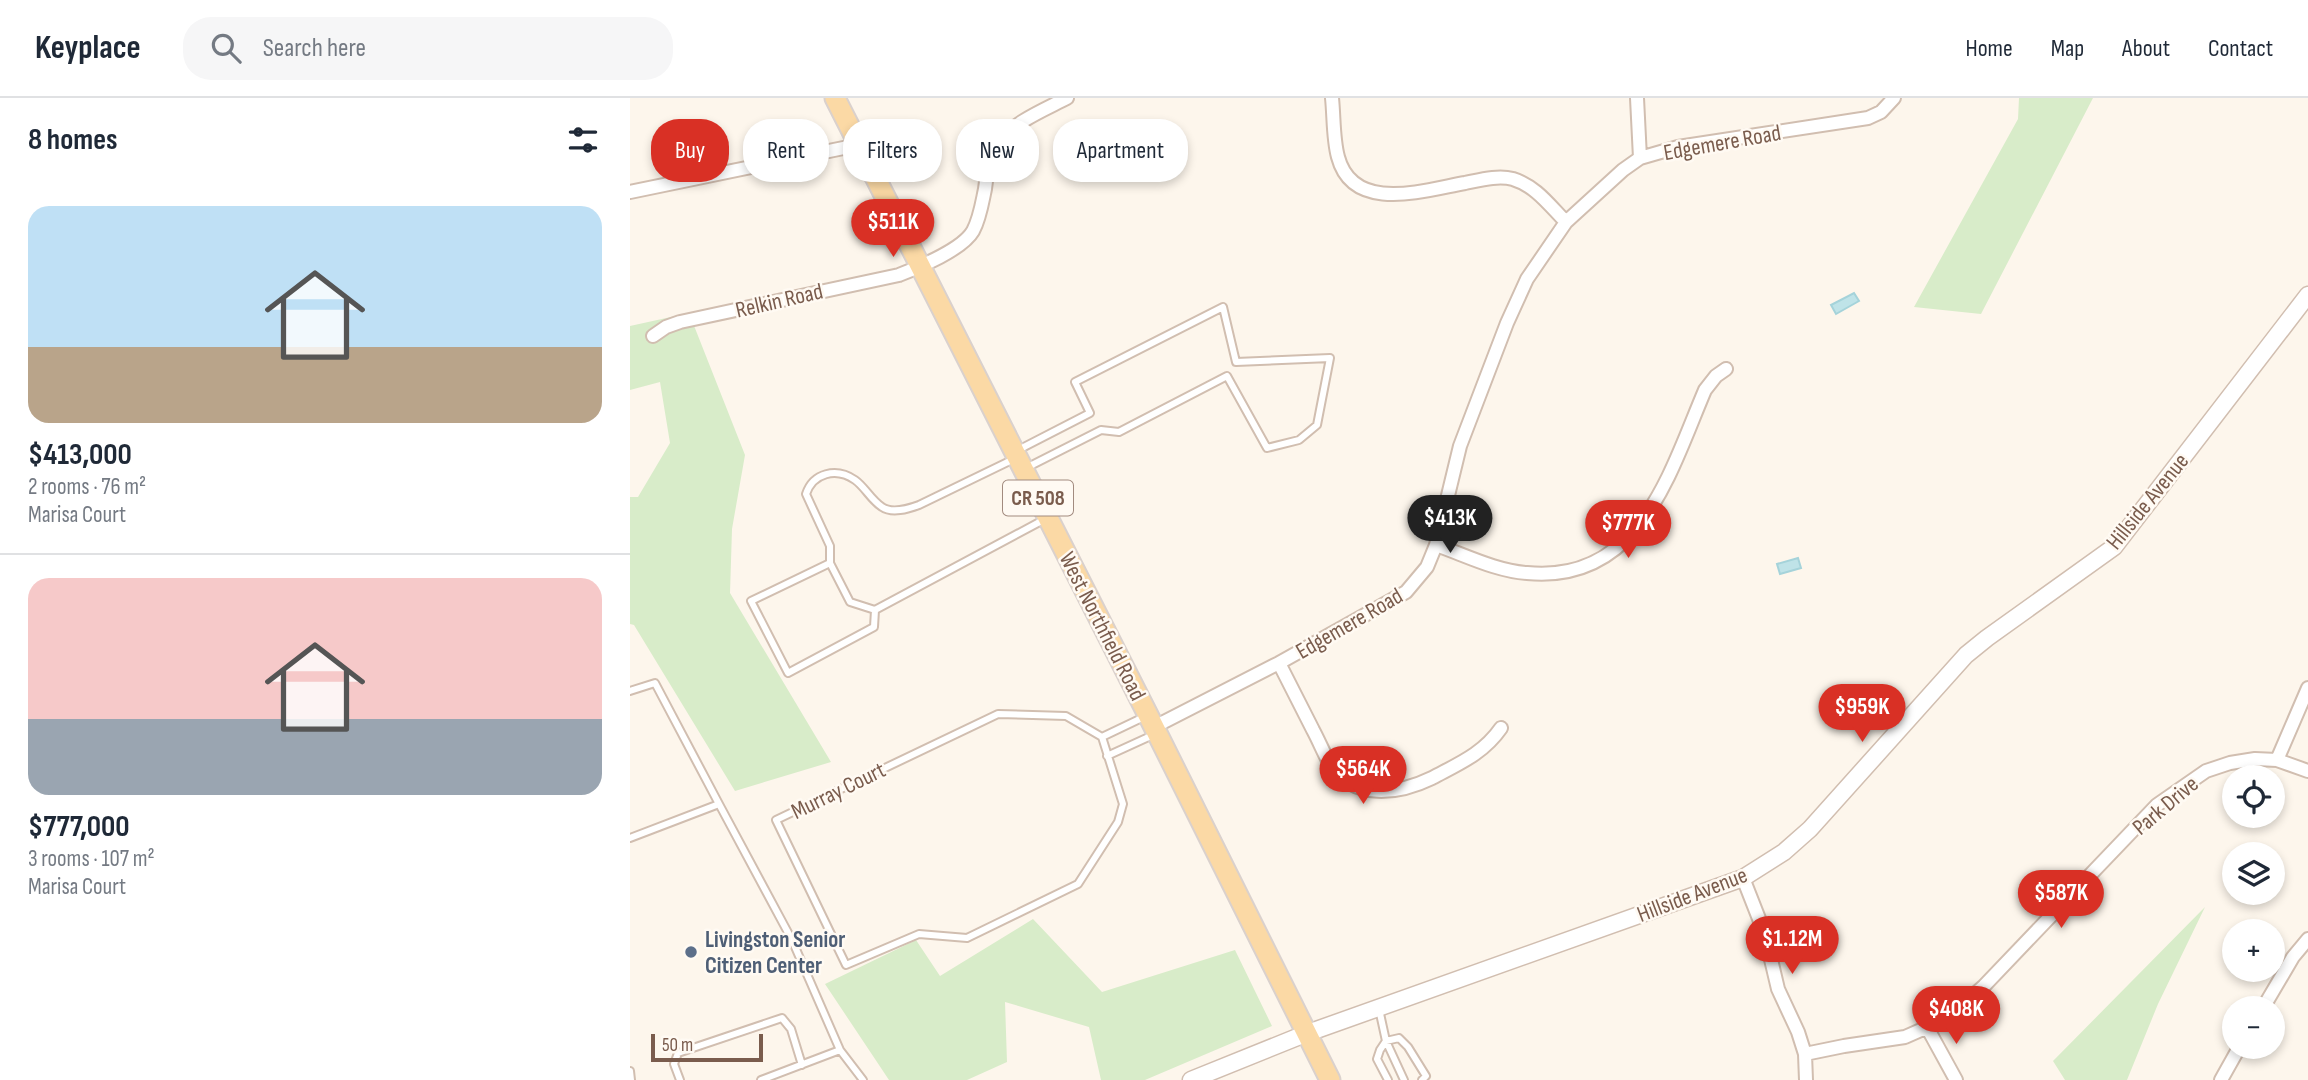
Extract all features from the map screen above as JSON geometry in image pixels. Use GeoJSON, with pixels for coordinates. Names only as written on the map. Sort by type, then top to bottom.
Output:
{"type":"FeatureCollection","features":[{"type":"Feature","properties":{"kind":"main road","name":"West Northfield Road"},"geometry":{"type":"LineString","coordinates":[[835,98],[845,119]]}},
{"type":"Feature","properties":{"kind":"main road","name":"West Northfield Road"},"geometry":{"type":"LineString","coordinates":[[878,182],[1330,1080]]}},
{"type":"Feature","properties":{"kind":"street","name":"Relkin Road"},"geometry":{"type":"LineString","coordinates":[[653,336],[680,322],[899,275],[922,266],[972,233],[980,215],[990,160],[1008,131],[1066,98]]}},
{"type":"Feature","properties":{"kind":"street"},"geometry":{"type":"LineString","coordinates":[[1332,98],[1338,157],[1350,177],[1370,191],[1402,195],[1488,179],[1509,178],[1527,185],[1566,222]]}},
{"type":"Feature","properties":{"kind":"street"},"geometry":{"type":"LineString","coordinates":[[1637,98],[1640,158]]}},
{"type":"Feature","properties":{"kind":"street","name":"Edgemere Road"},"geometry":{"type":"LineString","coordinates":[[1153,725],[1279,663],[1406,592],[1427,568],[1436,545],[1460,446],[1507,323],[1527,279],[1566,222],[1623,170],[1640,158],[1678,147],[1868,118],[1881,112],[1894,98]]}},
{"type":"Feature","properties":{"kind":"street"},"geometry":{"type":"LineString","coordinates":[[630,192],[843,148]]}},
{"type":"Feature","properties":{"kind":"street","name":"Hillside Avenue"},"geometry":{"type":"LineString","coordinates":[[1191,1080],[1305,1034],[1743,878],[1784,852],[1810,829],[1966,655],[2114,547],[2308,295]]}},
{"type":"Feature","properties":{"kind":"street"},"geometry":{"type":"LineString","coordinates":[[1436,545],[1506,570],[1528,573],[1569,571],[1607,555],[1625,542],[1649,514],[1661,494],[1705,390],[1716,376],[1726,369]]}},
{"type":"Feature","properties":{"kind":"street"},"geometry":{"type":"LineString","coordinates":[[1279,663],[1331,765],[1348,783],[1360,788],[1385,792],[1413,787],[1476,755],[1492,741],[1501,728]]}},
{"type":"Feature","properties":{"kind":"street"},"geometry":{"type":"LineString","coordinates":[[2277,760],[2308,688]]}},
{"type":"Feature","properties":{"kind":"street","name":"Park Drive"},"geometry":{"type":"LineString","coordinates":[[1805,1054],[1905,1037],[1948,1018],[1975,995],[2157,805],[2206,771],[2255,759],[2277,760],[2308,771]]}},
{"type":"Feature","properties":{"kind":"street"},"geometry":{"type":"LineString","coordinates":[[1743,878],[1765,934],[1778,989],[1805,1054],[1806,1080]]}},
{"type":"Feature","properties":{"kind":"street"},"geometry":{"type":"LineString","coordinates":[[2270,996],[2293,957],[2308,939]]}},
{"type":"Feature","properties":{"kind":"street"},"geometry":{"type":"LineString","coordinates":[[1928,1028],[1955,1080]]}},
{"type":"Feature","properties":{"kind":"street"},"geometry":{"type":"LineString","coordinates":[[2221,1080],[2233,1059]]}},
{"type":"Feature","properties":{"kind":"lane"},"geometry":{"type":"LineString","coordinates":[[1019,459],[1090,413],[1075,382],[1223,307],[1236,362],[1329,358],[1317,425],[1299,440],[1267,447],[1227,376],[1119,432],[1101,430],[1019,459],[919,505],[902,510],[883,509],[854,480],[840,473],[824,475],[809,484],[806,494],[830,547],[830,563],[850,601],[875,610],[1048,518]]}},
{"type":"Feature","properties":{"kind":"lane"},"geometry":{"type":"LineString","coordinates":[[830,563],[751,601],[788,673],[874,627],[875,610]]}},
{"type":"Feature","properties":{"kind":"lane"},"geometry":{"type":"LineString","coordinates":[[630,691],[655,683],[792,940],[840,1050],[863,1080]]}},
{"type":"Feature","properties":{"kind":"lane","name":"Murray Court"},"geometry":{"type":"LineString","coordinates":[[1102,737],[1066,716],[998,714],[776,820],[846,965],[919,934],[967,939],[1078,884],[1118,822],[1123,804],[1107,756]]}},
{"type":"Feature","properties":{"kind":"lane"},"geometry":{"type":"LineString","coordinates":[[1153,725],[1107,756],[1102,737],[1153,725]]}},
{"type":"Feature","properties":{"kind":"lane"},"geometry":{"type":"LineString","coordinates":[[630,838],[719,804]]}},
{"type":"Feature","properties":{"kind":"lane"},"geometry":{"type":"LineString","coordinates":[[1379,1008],[1386,1041],[1404,1080]]}},
{"type":"Feature","properties":{"kind":"lane"},"geometry":{"type":"LineString","coordinates":[[680,1080],[674,1064],[678,1053],[782,1018],[790,1029],[802,1065]]}},
{"type":"Feature","properties":{"kind":"lane"},"geometry":{"type":"LineString","coordinates":[[1388,1080],[1377,1059],[1386,1041],[1399,1038],[1408,1047],[1426,1076],[1422,1080]]}},
{"type":"Feature","properties":{"kind":"lane"},"geometry":{"type":"LineString","coordinates":[[761,1080],[840,1050]]}},
{"type":"Feature","properties":{"kind":"lane"},"geometry":{"type":"LineString","coordinates":[[630,1072],[631,1080]]}},
{"type":"Feature","properties":{"kind":"green space"},"geometry":{"type":"Polygon","coordinates":[[[2019,98],[2093,98],[1981,314],[1914,307],[2018,119],[2019,98]]]}},
{"type":"Feature","properties":{"kind":"green space"},"geometry":{"type":"Polygon","coordinates":[[[689,313],[745,455],[732,529],[730,593],[831,762],[735,791],[634,625],[630,624],[630,497],[638,497],[670,443],[660,382],[630,390],[630,326],[689,313]]]}},
{"type":"Feature","properties":{"kind":"green space"},"geometry":{"type":"Polygon","coordinates":[[[2205,907],[2158,1004],[2127,1080],[2065,1080],[2053,1061],[2205,907]]]}},
{"type":"Feature","properties":{"kind":"green space"},"geometry":{"type":"Polygon","coordinates":[[[1033,919],[1102,992],[1235,950],[1272,1026],[1145,1080],[1101,1080],[1089,1027],[1005,1002],[1007,1062],[967,1080],[889,1080],[825,984],[916,940],[940,976],[1033,919]]]}},
{"type":"Feature","properties":{"kind":"water"},"geometry":{"type":"Polygon","coordinates":[[[1854,293],[1859,301],[1836,314],[1831,305],[1854,293]]]}},
{"type":"Feature","properties":{"kind":"water"},"geometry":{"type":"Polygon","coordinates":[[[1798,558],[1801,568],[1780,574],[1777,564],[1798,558]]]}},
{"type":"Feature","properties":{"kind":"place","name":"Livingston Senior Citizen Center"},"geometry":{"type":"Point","coordinates":[691,952]}}]}
